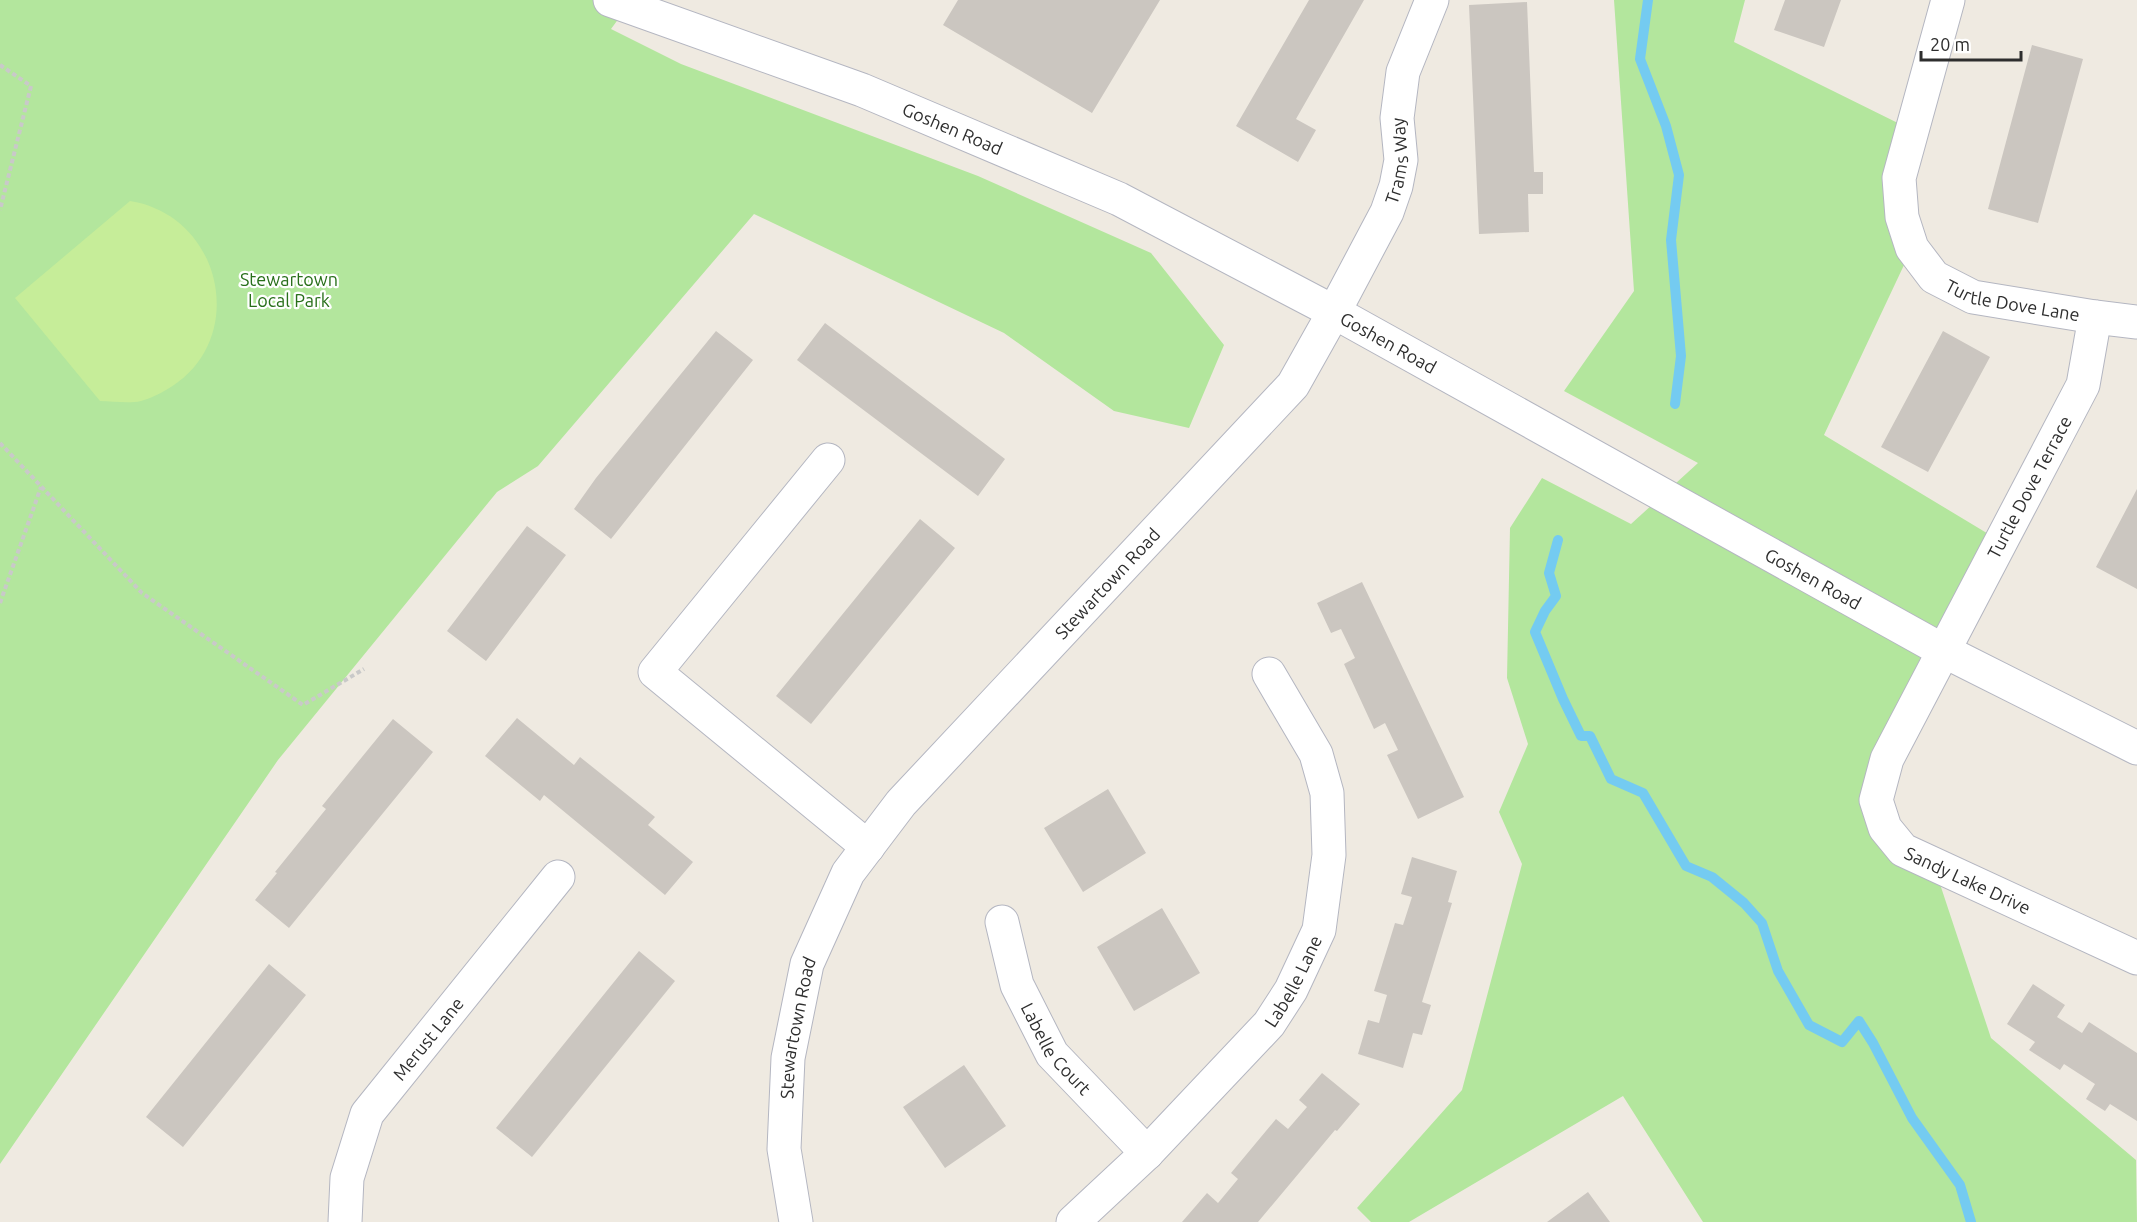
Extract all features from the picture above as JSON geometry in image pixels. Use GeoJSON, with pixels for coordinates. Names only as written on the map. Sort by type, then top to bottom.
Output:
{"type":"FeatureCollection","features":[{"type":"Feature","properties":{"kind":"street","name":"Goshen Road"},"geometry":{"type":"LineString","coordinates":[[610,0],[862,90],[1119,200],[1334,312],[1942,650],[2137,748]]}},
{"type":"Feature","properties":{"kind":"street","name":"Trams Way"},"geometry":{"type":"LineString","coordinates":[[1334,312],[1387,212],[1396,186],[1401,160],[1397,118],[1403,72],[1432,0]]}},
{"type":"Feature","properties":{"kind":"street","name":"Turtle Dove Lane"},"geometry":{"type":"LineString","coordinates":[[1948,0],[1899,178],[1902,217],[1912,248],[1934,277],[1973,297],[2137,322]]}},
{"type":"Feature","properties":{"kind":"street","name":"Stewartown Road"},"geometry":{"type":"LineString","coordinates":[[796,1222],[784,1149],[788,1058],[807,964],[848,873],[901,803],[1293,385],[1334,312]]}},
{"type":"Feature","properties":{"kind":"street","name":"Turtle Dove Terrace"},"geometry":{"type":"LineString","coordinates":[[1942,650],[2083,385],[2095,317]]}},
{"type":"Feature","properties":{"kind":"street"},"geometry":{"type":"LineString","coordinates":[[828,460],[655,672],[868,847]]}},
{"type":"Feature","properties":{"kind":"street","name":"Sandy Lake Drive"},"geometry":{"type":"LineString","coordinates":[[1942,650],[1887,759],[1876,800],[1885,828],[1903,850],[2137,958]]}},
{"type":"Feature","properties":{"kind":"street","name":"Labelle Lane"},"geometry":{"type":"LineString","coordinates":[[1073,1222],[1147,1153],[1269,1024],[1290,990],[1319,930],[1329,855],[1327,793],[1316,754],[1269,674]]}},
{"type":"Feature","properties":{"kind":"street","name":"Merust Lane"},"geometry":{"type":"LineString","coordinates":[[345,1222],[347,1178],[367,1114],[558,877]]}},
{"type":"Feature","properties":{"kind":"street","name":"Labelle Court"},"geometry":{"type":"LineString","coordinates":[[1002,922],[1017,985],[1052,1054],[1147,1153]]}},
{"type":"Feature","properties":{"kind":"path"},"geometry":{"type":"LineString","coordinates":[[0,65],[31,86],[0,210]]}},
{"type":"Feature","properties":{"kind":"path"},"geometry":{"type":"LineString","coordinates":[[0,443],[142,592],[303,705],[364,669]]}},
{"type":"Feature","properties":{"kind":"path"},"geometry":{"type":"LineString","coordinates":[[0,603],[41,487]]}},
{"type":"Feature","properties":{"kind":"green space","name":"Stewartown Local Park"},"geometry":{"type":"Polygon","coordinates":[[[0,0],[596,0],[622,14],[611,29],[681,64],[978,176],[1151,253],[1224,345],[1189,428],[1114,411],[1004,333],[754,214],[538,466],[497,492],[278,760],[0,1164],[0,0]]]}},
{"type":"Feature","properties":{"kind":"green space"},"geometry":{"type":"Polygon","coordinates":[[[1614,0],[1745,0],[1734,42],[1912,130],[1912,248],[1824,435],[2000,541],[1876,800],[1934,866],[1991,1038],[2136,1160],[2137,1222],[1703,1222],[1623,1096],[1409,1222],[1371,1222],[1357,1208],[1462,1090],[1522,864],[1499,812],[1528,744],[1507,678],[1510,528],[1542,478],[1631,524],[1698,463],[1564,391],[1634,291],[1614,0]]]}},
{"type":"Feature","properties":{"kind":"green space"},"geometry":{"type":"Polygon","coordinates":[[[130,201],[162,212],[187,230],[205,255],[215,284],[216,314],[209,343],[192,369],[166,390],[136,402],[100,401],[15,298],[130,201]]]}},
{"type":"Feature","properties":{"kind":"building"},"geometry":{"type":"Polygon","coordinates":[[[958,0],[1160,0],[1092,113],[943,25],[958,0]]]}},
{"type":"Feature","properties":{"kind":"building"},"geometry":{"type":"Polygon","coordinates":[[[1309,0],[1364,0],[1296,119],[1316,130],[1298,162],[1236,126],[1309,0]]]}},
{"type":"Feature","properties":{"kind":"building"},"geometry":{"type":"Polygon","coordinates":[[[1785,0],[1841,0],[1824,47],[1774,30],[1785,0]]]}},
{"type":"Feature","properties":{"kind":"building"},"geometry":{"type":"Polygon","coordinates":[[[1527,2],[1534,172],[1543,172],[1543,194],[1528,194],[1529,232],[1479,234],[1469,5],[1527,2]]]}},
{"type":"Feature","properties":{"kind":"building"},"geometry":{"type":"Polygon","coordinates":[[[2032,45],[2083,59],[2038,223],[1988,209],[2032,45]]]}},
{"type":"Feature","properties":{"kind":"building"},"geometry":{"type":"Polygon","coordinates":[[[825,323],[1005,459],[978,496],[797,360],[825,323]]]}},
{"type":"Feature","properties":{"kind":"building"},"geometry":{"type":"Polygon","coordinates":[[[716,331],[753,360],[611,539],[574,509],[596,478],[716,331]]]}},
{"type":"Feature","properties":{"kind":"building"},"geometry":{"type":"Polygon","coordinates":[[[1943,331],[1990,357],[1928,472],[1881,447],[1943,331]]]}},
{"type":"Feature","properties":{"kind":"building"},"geometry":{"type":"Polygon","coordinates":[[[2137,489],[2137,589],[2096,567],[2137,489]]]}},
{"type":"Feature","properties":{"kind":"building"},"geometry":{"type":"Polygon","coordinates":[[[920,519],[955,548],[811,724],[776,696],[920,519]]]}},
{"type":"Feature","properties":{"kind":"building"},"geometry":{"type":"Polygon","coordinates":[[[527,526],[566,555],[486,661],[447,631],[527,526]]]}},
{"type":"Feature","properties":{"kind":"building"},"geometry":{"type":"Polygon","coordinates":[[[1362,582],[1464,797],[1418,819],[1387,755],[1398,750],[1385,723],[1374,729],[1344,664],[1355,658],[1341,629],[1331,633],[1317,603],[1362,582]]]}},
{"type":"Feature","properties":{"kind":"building"},"geometry":{"type":"Polygon","coordinates":[[[517,718],[574,765],[580,757],[655,817],[648,825],[693,862],[665,895],[544,795],[540,801],[485,756],[517,718]]]}},
{"type":"Feature","properties":{"kind":"building"},"geometry":{"type":"Polygon","coordinates":[[[393,719],[433,752],[289,928],[255,900],[326,809],[322,806],[393,719]]]}},
{"type":"Feature","properties":{"kind":"building"},"geometry":{"type":"Polygon","coordinates":[[[1108,789],[1146,853],[1083,892],[1044,828],[1108,789]]]}},
{"type":"Feature","properties":{"kind":"building"},"geometry":{"type":"Polygon","coordinates":[[[1412,857],[1457,871],[1448,902],[1452,903],[1422,1002],[1431,1005],[1422,1035],[1413,1033],[1403,1068],[1358,1054],[1368,1020],[1379,1023],[1387,995],[1374,991],[1395,923],[1403,925],[1412,897],[1401,894],[1412,857]]]}},
{"type":"Feature","properties":{"kind":"building"},"geometry":{"type":"Polygon","coordinates":[[[1162,908],[1200,973],[1134,1011],[1097,947],[1162,908]]]}},
{"type":"Feature","properties":{"kind":"building"},"geometry":{"type":"Polygon","coordinates":[[[639,951],[675,981],[532,1157],[496,1128],[639,951]]]}},
{"type":"Feature","properties":{"kind":"building"},"geometry":{"type":"Polygon","coordinates":[[[269,964],[306,995],[183,1147],[146,1117],[269,964]]]}},
{"type":"Feature","properties":{"kind":"building"},"geometry":{"type":"Polygon","coordinates":[[[2033,984],[2065,1005],[2057,1017],[2082,1033],[2089,1022],[2137,1053],[2137,1121],[2110,1104],[2105,1111],[2086,1099],[2095,1084],[2064,1064],[2060,1070],[2029,1050],[2035,1042],[2007,1024],[2033,984]]]}},
{"type":"Feature","properties":{"kind":"building"},"geometry":{"type":"Polygon","coordinates":[[[964,1065],[1006,1126],[945,1168],[903,1107],[964,1065]]]}},
{"type":"Feature","properties":{"kind":"building"},"geometry":{"type":"Polygon","coordinates":[[[1322,1073],[1360,1104],[1337,1131],[1335,1130],[1258,1222],[1182,1222],[1207,1193],[1218,1203],[1238,1179],[1231,1173],[1276,1119],[1288,1129],[1307,1107],[1299,1100],[1322,1073]]]}},
{"type":"Feature","properties":{"kind":"building"},"geometry":{"type":"Polygon","coordinates":[[[1588,1192],[1610,1222],[1547,1222],[1588,1192]]]}},
{"type":"Feature","properties":{"kind":"waterway"},"geometry":{"type":"LineString","coordinates":[[1648,0],[1640,59],[1666,126],[1679,175],[1671,240],[1681,356],[1675,404]]}},
{"type":"Feature","properties":{"kind":"waterway"},"geometry":{"type":"LineString","coordinates":[[1558,540],[1549,573],[1556,596],[1545,611],[1535,632],[1581,736],[1590,736],[1611,779],[1643,793],[1686,866],[1712,877],[1744,903],[1762,923],[1778,971],[1809,1025],[1842,1042],[1859,1021],[1912,1118],[1960,1185],[1971,1222]]}}]}
